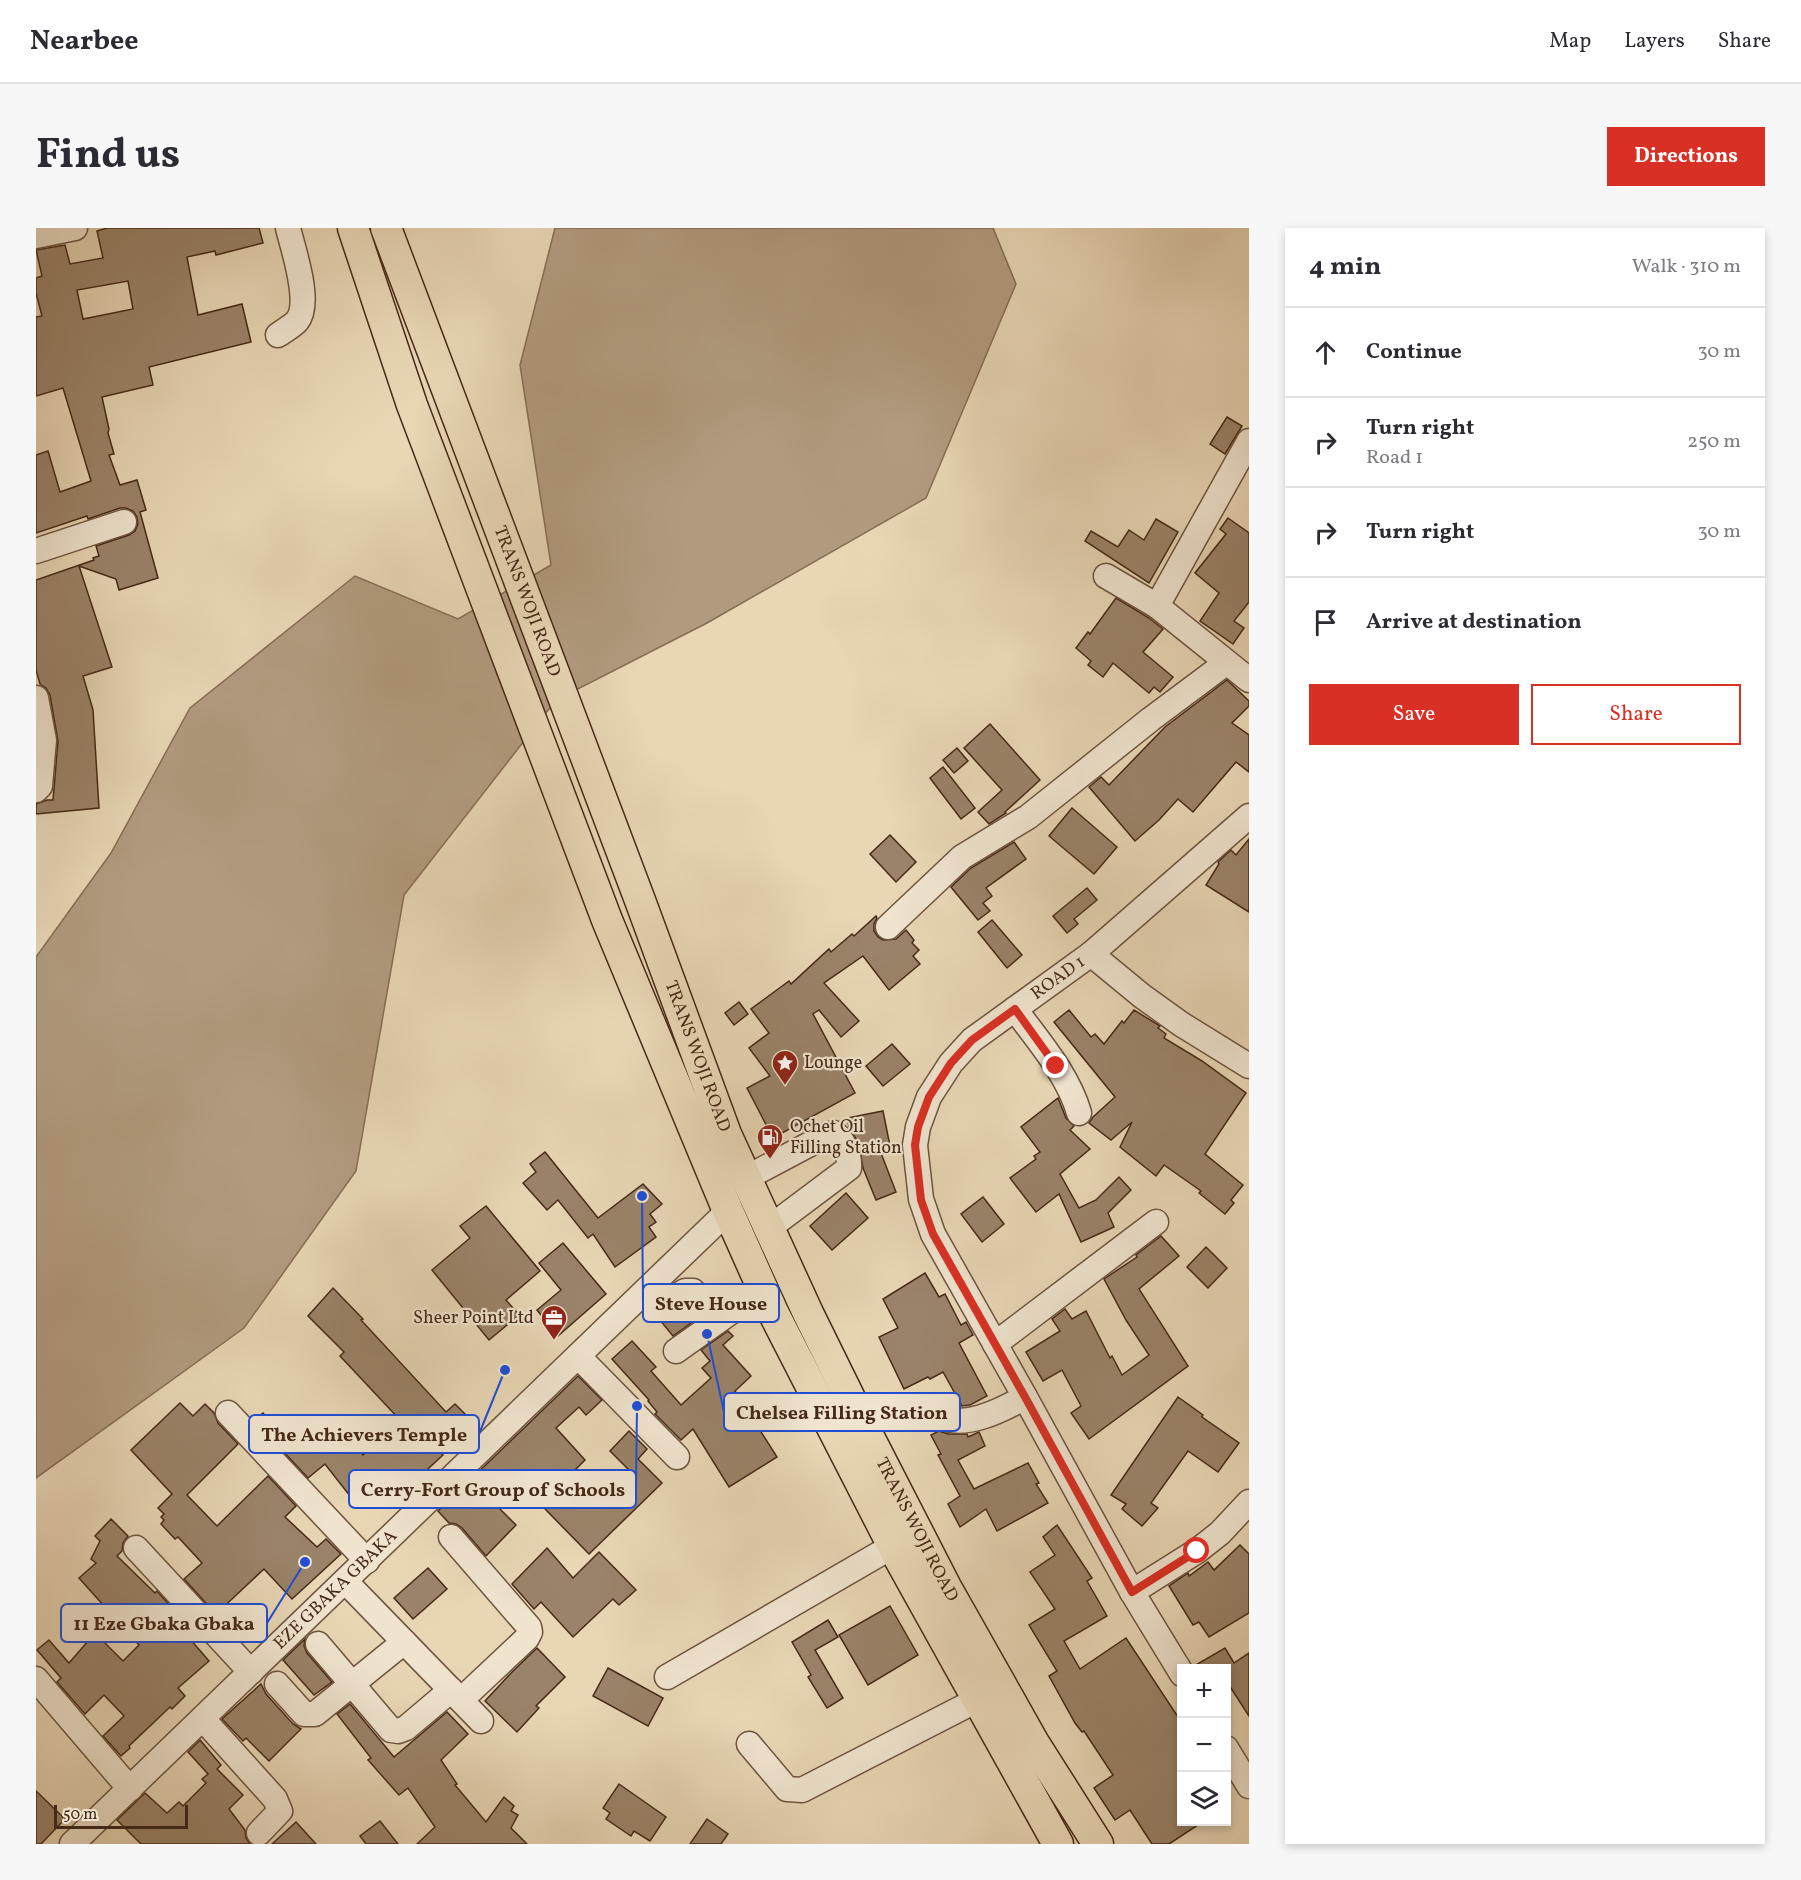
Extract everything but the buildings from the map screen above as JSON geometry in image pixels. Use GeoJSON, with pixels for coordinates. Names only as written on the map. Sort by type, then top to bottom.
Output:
{"type":"FeatureCollection","features":[{"type":"Feature","properties":{"kind":"main road","name":"TRANS WOJI ROAD"},"geometry":{"type":"LineString","coordinates":[[353,228],[412,405],[606,920],[728,1211],[763,1289],[905,1539],[990,1695],[1058,1844]]}},
{"type":"Feature","properties":{"kind":"main road","name":"TRANS WOJI ROAD"},"geometry":{"type":"LineString","coordinates":[[386,228],[726,1134],[868,1437],[905,1539]]}},
{"type":"Feature","properties":{"kind":"main road","name":"TRANS WOJI ROAD"},"geometry":{"type":"LineString","coordinates":[[990,1695],[1034,1743],[1098,1844]]}},
{"type":"Feature","properties":{"kind":"street"},"geometry":{"type":"LineString","coordinates":[[36,236],[75,228]]}},
{"type":"Feature","properties":{"kind":"street"},"geometry":{"type":"LineString","coordinates":[[278,335],[297,321],[303,295],[288,228]]}},
{"type":"Feature","properties":{"kind":"street"},"geometry":{"type":"LineString","coordinates":[[1157,606],[1249,441]]}},
{"type":"Feature","properties":{"kind":"street"},"geometry":{"type":"LineString","coordinates":[[36,551],[124,522]]}},
{"type":"Feature","properties":{"kind":"street"},"geometry":{"type":"LineString","coordinates":[[888,927],[962,857],[1028,817],[1151,719],[1241,668],[1157,606],[1106,576]]}},
{"type":"Feature","properties":{"kind":"street"},"geometry":{"type":"LineString","coordinates":[[36,698],[44,740],[40,786],[36,790]]}},
{"type":"Feature","properties":{"kind":"street","name":"ROAD 1"},"geometry":{"type":"LineString","coordinates":[[1177,1666],[1132,1592],[933,1234],[921,1200],[915,1145],[918,1127],[929,1097],[951,1063],[972,1040],[1091,954],[1249,816]]}},
{"type":"Feature","properties":{"kind":"street"},"geometry":{"type":"LineString","coordinates":[[1091,954],[1142,996],[1181,1024],[1249,1066]]}},
{"type":"Feature","properties":{"kind":"street"},"geometry":{"type":"LineString","coordinates":[[1015,1009],[1075,1097],[1079,1113]]}},
{"type":"Feature","properties":{"kind":"street"},"geometry":{"type":"LineString","coordinates":[[746,1178],[827,1135],[834,1133],[840,1137],[849,1168],[769,1228]]}},
{"type":"Feature","properties":{"kind":"street","name":"EZE GBAKA GBAKA"},"geometry":{"type":"LineString","coordinates":[[78,1842],[130,1789],[728,1211]]}},
{"type":"Feature","properties":{"kind":"street"},"geometry":{"type":"LineString","coordinates":[[995,1344],[1156,1222]]}},
{"type":"Feature","properties":{"kind":"street"},"geometry":{"type":"LineString","coordinates":[[649,1288],[667,1302],[685,1291],[693,1291],[719,1320]]}},
{"type":"Feature","properties":{"kind":"street"},"geometry":{"type":"LineString","coordinates":[[676,1352],[763,1289]]}},
{"type":"Feature","properties":{"kind":"street"},"geometry":{"type":"LineString","coordinates":[[578,1356],[677,1457]]}},
{"type":"Feature","properties":{"kind":"street"},"geometry":{"type":"LineString","coordinates":[[940,1416],[957,1420],[983,1416],[998,1412],[1025,1397]]}},
{"type":"Feature","properties":{"kind":"street"},"geometry":{"type":"LineString","coordinates":[[228,1413],[367,1561]]}},
{"type":"Feature","properties":{"kind":"street"},"geometry":{"type":"LineString","coordinates":[[1132,1592],[1197,1551],[1220,1533],[1249,1502]]}},
{"type":"Feature","properties":{"kind":"street"},"geometry":{"type":"LineString","coordinates":[[318,1644],[391,1730],[398,1731],[456,1695],[527,1638],[530,1632],[529,1627],[451,1537]]}},
{"type":"Feature","properties":{"kind":"street"},"geometry":{"type":"LineString","coordinates":[[667,1677],[905,1539]]}},
{"type":"Feature","properties":{"kind":"street"},"geometry":{"type":"LineString","coordinates":[[136,1548],[251,1672]]}},
{"type":"Feature","properties":{"kind":"street"},"geometry":{"type":"LineString","coordinates":[[345,1581],[482,1721]]}},
{"type":"Feature","properties":{"kind":"street"},"geometry":{"type":"LineString","coordinates":[[277,1684],[304,1714],[315,1714],[404,1642]]}},
{"type":"Feature","properties":{"kind":"street"},"geometry":{"type":"LineString","coordinates":[[36,1679],[130,1789]]}},
{"type":"Feature","properties":{"kind":"street"},"geometry":{"type":"LineString","coordinates":[[748,1744],[787,1789],[802,1790],[990,1695]]}},
{"type":"Feature","properties":{"kind":"street"},"geometry":{"type":"LineString","coordinates":[[203,1719],[275,1799],[280,1811],[259,1833]]}},
{"type":"Feature","properties":{"kind":"street"},"geometry":{"type":"LineString","coordinates":[[1237,1756],[1249,1786]]}},
{"type":"Feature","properties":{"kind":"shaded area"},"geometry":{"type":"Polygon","coordinates":[[[555,228],[993,228],[1016,284],[926,498],[707,623],[556,700],[404,895],[356,1171],[244,1328],[36,1478],[36,957],[111,853],[190,708],[355,576],[458,619],[551,565],[520,365],[555,228]]]}},
{"type":"Feature","properties":{"kind":"place","name":"Lounge"},"geometry":{"type":"Point","coordinates":[785,1086]}},
{"type":"Feature","properties":{"kind":"place","name":"Ochet Oil Filling Station"},"geometry":{"type":"Point","coordinates":[770,1160]}},
{"type":"Feature","properties":{"kind":"place","name":"Steve House"},"geometry":{"type":"Point","coordinates":[642,1196]}},
{"type":"Feature","properties":{"kind":"place","name":"Chelsea Filling Station"},"geometry":{"type":"Point","coordinates":[707,1334]}},
{"type":"Feature","properties":{"kind":"place","name":"Sheer Point Ltd"},"geometry":{"type":"Point","coordinates":[554,1341]}},
{"type":"Feature","properties":{"kind":"place","name":"The Achievers Temple"},"geometry":{"type":"Point","coordinates":[505,1370]}},
{"type":"Feature","properties":{"kind":"place","name":"Cerry-Fort Group of Schools"},"geometry":{"type":"Point","coordinates":[637,1406]}},
{"type":"Feature","properties":{"kind":"place","name":"11 Eze Gbaka Gbaka"},"geometry":{"type":"Point","coordinates":[305,1562]}},
{"type":"Feature","properties":{"kind":"route"},"geometry":{"type":"LineString","coordinates":[[1056,1066],[1015,1009],[972,1040],[951,1063],[929,1097],[918,1127],[915,1145],[921,1200],[933,1234],[1132,1592],[1197,1551]]}}]}
